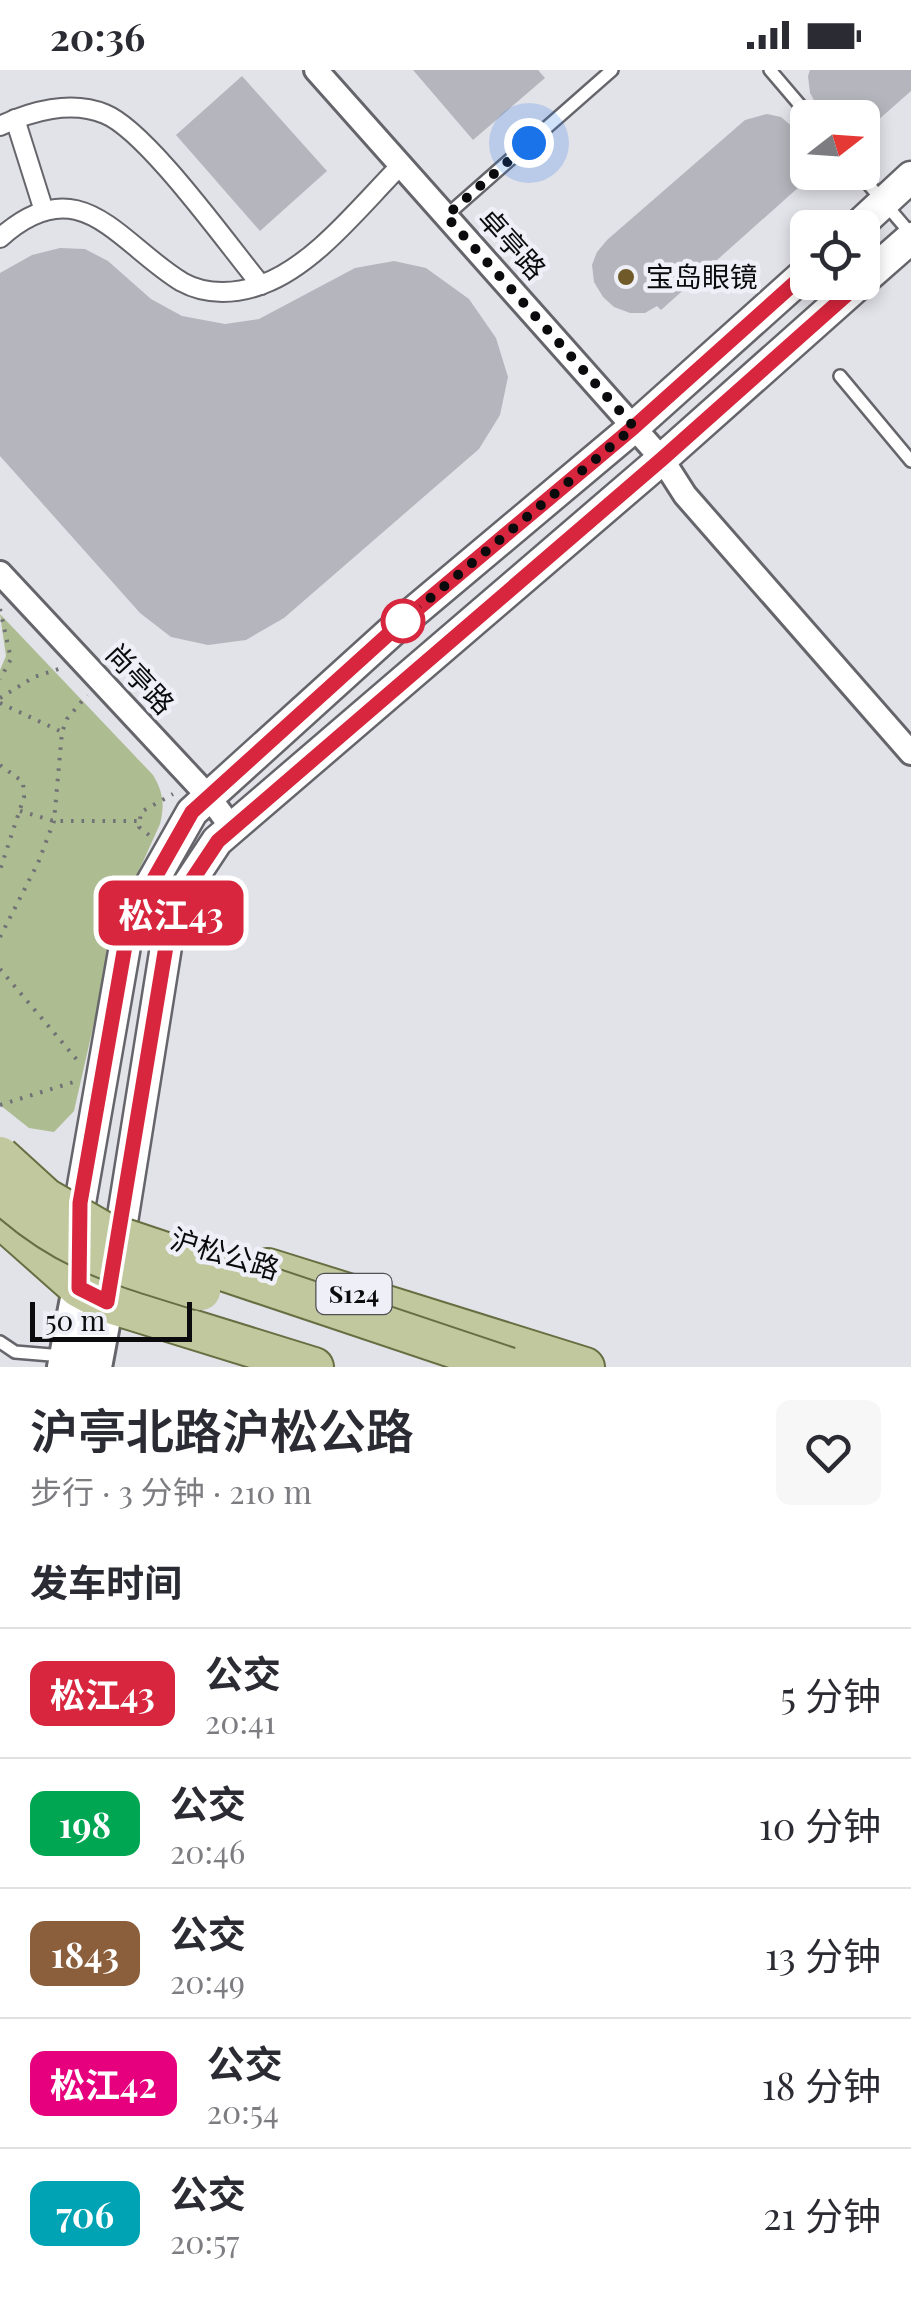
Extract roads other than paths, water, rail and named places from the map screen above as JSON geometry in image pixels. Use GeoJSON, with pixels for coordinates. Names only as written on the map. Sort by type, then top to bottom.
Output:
{"type":"FeatureCollection","features":[{"type":"Feature","properties":{"kind":"main road","name":"沪松公路"},"geometry":{"type":"LineString","coordinates":[[0,1136],[80,1203],[122,1222],[586,1367]]}},
{"type":"Feature","properties":{"kind":"main road"},"geometry":{"type":"LineString","coordinates":[[0,1156],[46,1198],[104,1231],[509,1367]]}},
{"type":"Feature","properties":{"kind":"main road"},"geometry":{"type":"LineString","coordinates":[[0,1192],[54,1237],[98,1258],[436,1367]]}},
{"type":"Feature","properties":{"kind":"main road"},"geometry":{"type":"LineString","coordinates":[[80,1203],[93,1295]]}},
{"type":"Feature","properties":{"kind":"main road"},"geometry":{"type":"LineString","coordinates":[[0,1218],[93,1295],[288,1364]]}},
{"type":"Feature","properties":{"kind":"main road"},"geometry":{"type":"LineString","coordinates":[[75,1363],[93,1295],[122,1222]]}},
{"type":"Feature","properties":{"kind":"street","name":"卓亭路"},"geometry":{"type":"LineString","coordinates":[[316,70],[662,459],[686,495],[911,753]]}},
{"type":"Feature","properties":{"kind":"street"},"geometry":{"type":"LineString","coordinates":[[44,211],[8,123],[46,110],[76,108],[105,114],[136,134],[261,285]]}},
{"type":"Feature","properties":{"kind":"street"},"geometry":{"type":"LineString","coordinates":[[0,238],[16,224],[44,211],[75,209],[104,220],[185,284],[225,294],[261,285],[294,270],[401,166]]}},
{"type":"Feature","properties":{"kind":"street"},"geometry":{"type":"LineString","coordinates":[[875,210],[911,178]]}},
{"type":"Feature","properties":{"kind":"street"},"geometry":{"type":"LineString","coordinates":[[880,265],[911,236]]}},
{"type":"Feature","properties":{"kind":"street"},"geometry":{"type":"LineString","coordinates":[[80,1203],[96,1082],[129,923],[192,812],[403,621],[634,427],[790,287]]}},
{"type":"Feature","properties":{"kind":"street"},"geometry":{"type":"LineString","coordinates":[[122,1222],[172,910],[218,841],[842,300]]}},
{"type":"Feature","properties":{"kind":"street","name":"尚亭路"},"geometry":{"type":"LineString","coordinates":[[0,573],[209,796],[232,828]]}},
{"type":"Feature","properties":{"kind":"lane"},"geometry":{"type":"LineString","coordinates":[[446,216],[612,70]]}},
{"type":"Feature","properties":{"kind":"lane"},"geometry":{"type":"LineString","coordinates":[[770,70],[795,100]]}},
{"type":"Feature","properties":{"kind":"lane"},"geometry":{"type":"LineString","coordinates":[[874,190],[911,236]]}},
{"type":"Feature","properties":{"kind":"lane"},"geometry":{"type":"LineString","coordinates":[[840,376],[911,461]]}},
{"type":"Feature","properties":{"kind":"lane"},"geometry":{"type":"LineString","coordinates":[[0,1342],[15,1352],[75,1363]]}},
{"type":"Feature","properties":{"kind":"place","name":"宝岛眼镜"},"geometry":{"type":"Point","coordinates":[626,277]}}]}
